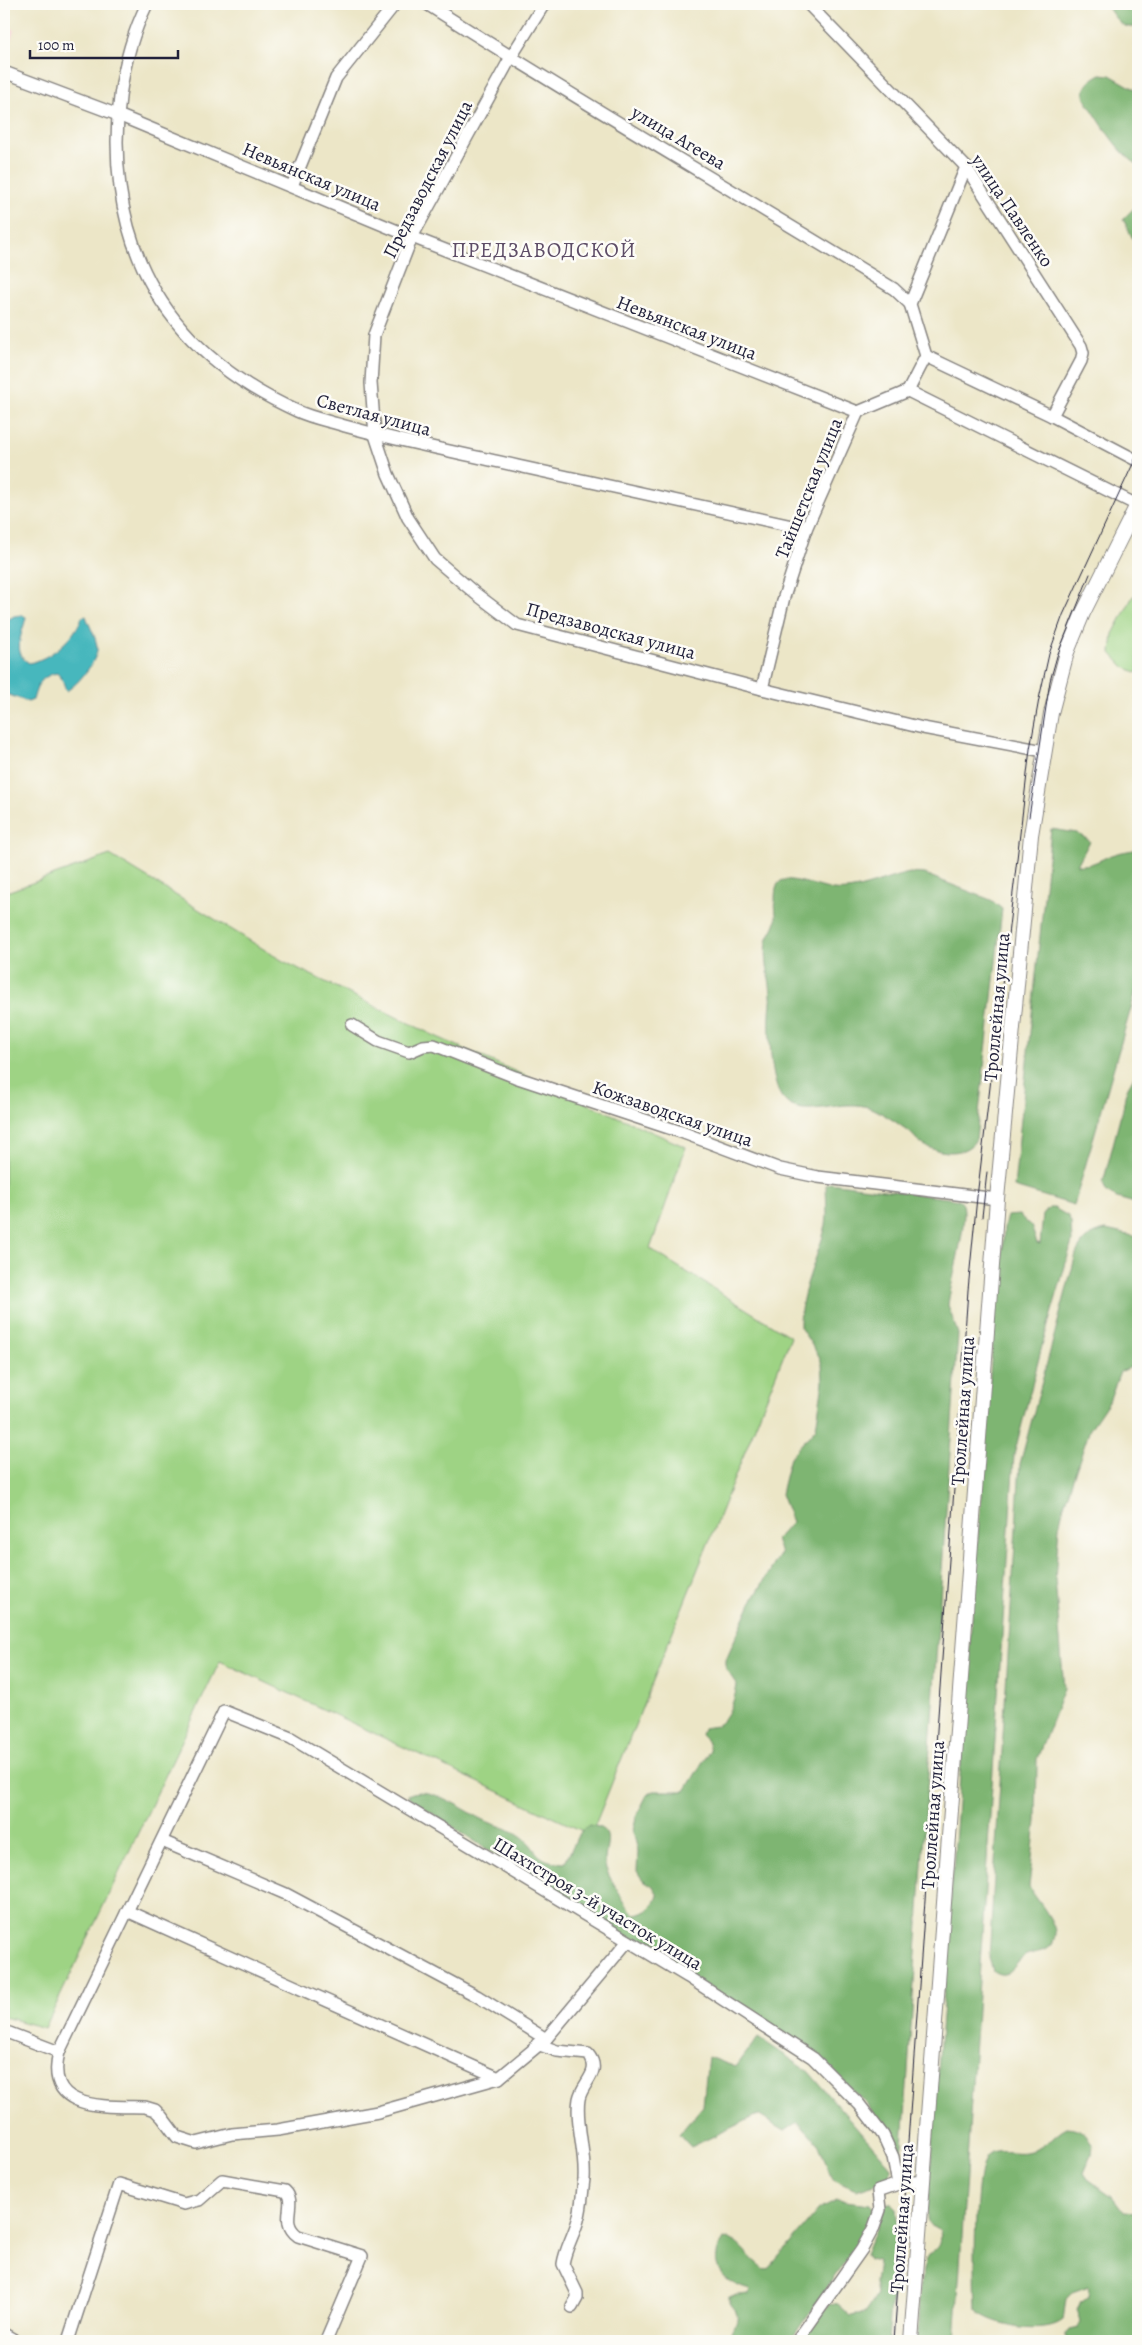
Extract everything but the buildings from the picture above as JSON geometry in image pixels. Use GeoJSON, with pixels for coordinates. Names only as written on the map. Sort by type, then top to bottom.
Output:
{"type":"FeatureCollection","features":[{"type":"Feature","properties":{"kind":"street"},"geometry":{"type":"LineString","coordinates":[[118,114],[127,56],[147,4]]}},
{"type":"Feature","properties":{"kind":"street"},"geometry":{"type":"LineString","coordinates":[[292,186],[336,78],[395,4]]}},
{"type":"Feature","properties":{"kind":"street","name":"улица Агеева"},"geometry":{"type":"LineString","coordinates":[[427,4],[510,57],[737,192],[886,284],[910,304]]}},
{"type":"Feature","properties":{"kind":"street","name":"Предзаводская улица"},"geometry":{"type":"LineString","coordinates":[[544,4],[510,57],[412,237],[374,335],[371,383],[375,434],[388,474],[408,518],[435,558],[476,594],[517,625],[762,689],[922,728],[1044,752]]}},
{"type":"Feature","properties":{"kind":"street","name":"улица Павленко"},"geometry":{"type":"LineString","coordinates":[[808,4],[966,167],[1081,346],[1083,353],[1081,361],[1052,416]]}},
{"type":"Feature","properties":{"kind":"street","name":"Невьянская улица"},"geometry":{"type":"LineString","coordinates":[[4,72],[118,114],[412,237],[858,412]]}},
{"type":"Feature","properties":{"kind":"street","name":"Светлая улица"},"geometry":{"type":"LineString","coordinates":[[118,114],[117,161],[123,207],[134,243],[154,290],[187,336],[208,357],[253,388],[299,412],[375,434],[806,529]]}},
{"type":"Feature","properties":{"kind":"street"},"geometry":{"type":"LineString","coordinates":[[966,167],[910,304],[926,356],[908,391],[1138,504]]}},
{"type":"Feature","properties":{"kind":"street"},"geometry":{"type":"LineString","coordinates":[[926,356],[1052,416],[1138,462]]}},
{"type":"Feature","properties":{"kind":"street","name":"Тайшетская улица"},"geometry":{"type":"LineString","coordinates":[[762,689],[784,597],[806,529],[858,412],[908,391]]}},
{"type":"Feature","properties":{"kind":"street","name":"Троллейная улица"},"geometry":{"type":"LineString","coordinates":[[911,2341],[997,1199],[1028,871],[1044,752],[1055,696],[1073,636],[1138,504]]}},
{"type":"Feature","properties":{"kind":"street","name":"Кожзаводская улица"},"geometry":{"type":"LineString","coordinates":[[352,1025],[378,1042],[409,1052],[423,1046],[434,1045],[515,1077],[681,1132],[780,1169],[818,1176],[997,1199]]}},
{"type":"Feature","properties":{"kind":"street","name":"Шахтстроя 3-й участок улица"},"geometry":{"type":"LineString","coordinates":[[162,1840],[224,1712],[291,1738],[688,1977],[813,2058],[859,2104],[883,2135],[893,2157],[898,2184]]}},
{"type":"Feature","properties":{"kind":"street"},"geometry":{"type":"LineString","coordinates":[[572,2307],[577,2298],[577,2293],[563,2264],[578,2221],[582,2198],[584,2153],[578,2106],[581,2091],[592,2076],[593,2063],[588,2054],[557,2051],[541,2041],[477,1996],[286,1894],[162,1840],[59,2052],[56,2065],[57,2079],[62,2090],[72,2099],[82,2103],[145,2107],[155,2110],[178,2138],[196,2143],[232,2134],[278,2130],[378,2112],[498,2078],[541,2041],[628,1941]]}},
{"type":"Feature","properties":{"kind":"street"},"geometry":{"type":"LineString","coordinates":[[127,1911],[498,2078]]}},
{"type":"Feature","properties":{"kind":"street"},"geometry":{"type":"LineString","coordinates":[[4,2031],[59,2052]]}},
{"type":"Feature","properties":{"kind":"street"},"geometry":{"type":"LineString","coordinates":[[68,2341],[119,2184],[136,2187],[184,2204],[199,2200],[222,2180],[285,2192],[290,2198],[288,2217],[292,2232],[298,2236],[362,2256],[326,2341]]}},
{"type":"Feature","properties":{"kind":"street"},"geometry":{"type":"LineString","coordinates":[[796,2341],[862,2249],[874,2227],[880,2210],[878,2190],[898,2184],[923,2181]]}},
{"type":"Feature","properties":{"kind":"street"},"geometry":{"type":"LineString","coordinates":[[4,2334],[16,2341]]}},
{"type":"Feature","properties":{"kind":"shaded area"},"geometry":{"type":"Polygon","coordinates":[[[4,20],[14,30],[4,64],[4,20]]]}},
{"type":"Feature","properties":{"kind":"green space"},"geometry":{"type":"Polygon","coordinates":[[[1105,4],[1138,4],[1138,26],[1127,27],[1122,25],[1105,4]]]}},
{"type":"Feature","properties":{"kind":"green space"},"geometry":{"type":"Polygon","coordinates":[[[1101,74],[1110,75],[1138,91],[1138,165],[1124,154],[1113,141],[1087,103],[1084,90],[1092,79],[1101,74]]]}},
{"type":"Feature","properties":{"kind":"green space"},"geometry":{"type":"Polygon","coordinates":[[[1138,204],[1138,249],[1123,219],[1138,204]]]}},
{"type":"Feature","properties":{"kind":"green space"},"geometry":{"type":"Polygon","coordinates":[[[1133,596],[1138,596],[1138,673],[1124,667],[1111,653],[1113,634],[1133,596]]]}},
{"type":"Feature","properties":{"kind":"green space"},"geometry":{"type":"Polygon","coordinates":[[[1051,829],[1077,833],[1090,841],[1077,865],[1090,864],[1114,854],[1138,849],[1138,984],[1074,1205],[1014,1187],[1051,829]]]}},
{"type":"Feature","properties":{"kind":"green space"},"geometry":{"type":"Polygon","coordinates":[[[110,855],[283,961],[435,1036],[686,1147],[650,1249],[791,1337],[591,1835],[220,1661],[45,2028],[4,2017],[4,893],[110,855]]]}},
{"type":"Feature","properties":{"kind":"green space"},"geometry":{"type":"Polygon","coordinates":[[[910,873],[925,874],[991,900],[1002,909],[976,1139],[965,1149],[958,1151],[935,1150],[928,1147],[910,1132],[873,1109],[849,1105],[812,1109],[801,1109],[791,1106],[783,1099],[775,1082],[771,1058],[771,997],[766,948],[776,921],[775,894],[778,884],[781,881],[791,880],[833,890],[842,890],[861,887],[910,873]]]}},
{"type":"Feature","properties":{"kind":"green space"},"geometry":{"type":"Polygon","coordinates":[[[1138,1065],[1138,1204],[1117,1198],[1106,1192],[1103,1183],[1123,1110],[1126,1091],[1138,1065]]]}},
{"type":"Feature","properties":{"kind":"green space"},"geometry":{"type":"Polygon","coordinates":[[[830,1183],[959,1200],[963,1205],[964,1212],[962,1236],[948,1305],[958,1334],[903,2145],[899,2156],[895,2154],[890,2135],[867,2104],[812,2051],[546,1888],[409,1798],[408,1795],[417,1792],[426,1793],[447,1800],[486,1821],[517,1833],[542,1858],[555,1862],[565,1863],[579,1833],[589,1825],[598,1827],[604,1830],[608,1839],[605,1858],[606,1869],[628,1907],[636,1915],[647,1911],[654,1903],[658,1896],[653,1886],[642,1879],[637,1871],[638,1851],[633,1831],[636,1817],[647,1795],[653,1791],[685,1791],[710,1750],[707,1741],[701,1735],[703,1728],[716,1726],[721,1723],[731,1708],[737,1685],[726,1669],[726,1659],[751,1603],[781,1553],[776,1540],[792,1522],[781,1494],[790,1457],[816,1428],[823,1382],[822,1364],[819,1356],[800,1327],[806,1288],[826,1225],[826,1185],[830,1183]]]}},
{"type":"Feature","properties":{"kind":"green space"},"geometry":{"type":"Polygon","coordinates":[[[1049,1208],[1054,1208],[1068,1216],[1071,1223],[1072,1242],[1042,1346],[1014,1455],[955,2341],[918,2341],[919,2302],[923,2271],[927,2258],[938,2246],[941,2238],[940,2231],[929,2225],[927,2218],[995,1308],[1001,1276],[1004,1227],[1007,1216],[1019,1215],[1031,1226],[1037,1243],[1040,1244],[1043,1215],[1049,1208]]]}},
{"type":"Feature","properties":{"kind":"green space"},"geometry":{"type":"Polygon","coordinates":[[[1106,1230],[1138,1237],[1138,1364],[1120,1372],[1109,1401],[1090,1429],[1064,1505],[1059,1527],[1055,1579],[1064,1689],[1037,1759],[1036,1821],[1029,1887],[1052,1923],[1055,1934],[1054,1941],[1048,1948],[1024,1957],[1007,1973],[998,1974],[993,1971],[989,1958],[1020,1464],[1076,1254],[1088,1238],[1106,1230]]]}},
{"type":"Feature","properties":{"kind":"green space"},"geometry":{"type":"Polygon","coordinates":[[[758,2037],[808,2071],[891,2167],[890,2179],[856,2190],[832,2179],[819,2145],[798,2122],[785,2131],[758,2115],[691,2147],[679,2134],[703,2106],[708,2057],[736,2067],[758,2037]]]}},
{"type":"Feature","properties":{"kind":"green space"},"geometry":{"type":"Polygon","coordinates":[[[1067,2127],[1083,2132],[1093,2145],[1092,2154],[1084,2173],[1088,2179],[1112,2196],[1124,2212],[1138,2213],[1138,2341],[1066,2341],[1066,2334],[1070,2329],[1079,2327],[1082,2323],[1077,2310],[1081,2302],[1088,2296],[1089,2287],[1072,2293],[1066,2299],[1063,2320],[1055,2325],[1032,2328],[1019,2327],[983,2316],[976,2310],[977,2203],[979,2180],[983,2164],[988,2155],[992,2153],[1026,2152],[1039,2148],[1067,2127]]]}},
{"type":"Feature","properties":{"kind":"green space"},"geometry":{"type":"Polygon","coordinates":[[[837,2200],[870,2204],[875,2210],[873,2221],[790,2341],[728,2341],[736,2324],[737,2317],[729,2296],[748,2294],[750,2290],[732,2283],[720,2272],[717,2265],[717,2257],[724,2239],[728,2238],[733,2241],[765,2269],[770,2267],[819,2209],[837,2200]]]}},
{"type":"Feature","properties":{"kind":"green space"},"geometry":{"type":"Polygon","coordinates":[[[892,2203],[897,2208],[898,2219],[888,2341],[800,2341],[829,2303],[838,2304],[851,2316],[864,2314],[877,2295],[875,2283],[878,2261],[868,2259],[865,2254],[886,2204],[892,2203]]]}},
{"type":"Feature","properties":{"kind":"water"},"geometry":{"type":"Polygon","coordinates":[[[22,615],[26,617],[19,648],[24,659],[29,663],[45,657],[61,646],[74,632],[82,617],[86,616],[95,639],[97,652],[86,672],[71,688],[66,691],[62,679],[57,673],[47,676],[40,682],[33,700],[28,702],[4,693],[4,622],[14,616],[22,615]]]}},
{"type":"Feature","properties":{"kind":"tram line"},"geometry":{"type":"LineString","coordinates":[[894,2341],[968,1290],[977,1197],[1030,749],[1049,654],[1063,615],[1138,453]]}},
{"type":"Feature","properties":{"kind":"tram line"},"geometry":{"type":"LineString","coordinates":[[1029,817],[1050,681],[1057,656],[1090,574]]}},
{"type":"Feature","properties":{"kind":"tram line"},"geometry":{"type":"LineString","coordinates":[[982,1217],[987,1172]]}},
{"type":"Feature","properties":{"kind":"district","name":"ПРЕДЗАВОДСКОЙ"},"geometry":{"type":"Point","coordinates":[544,250]}}]}
